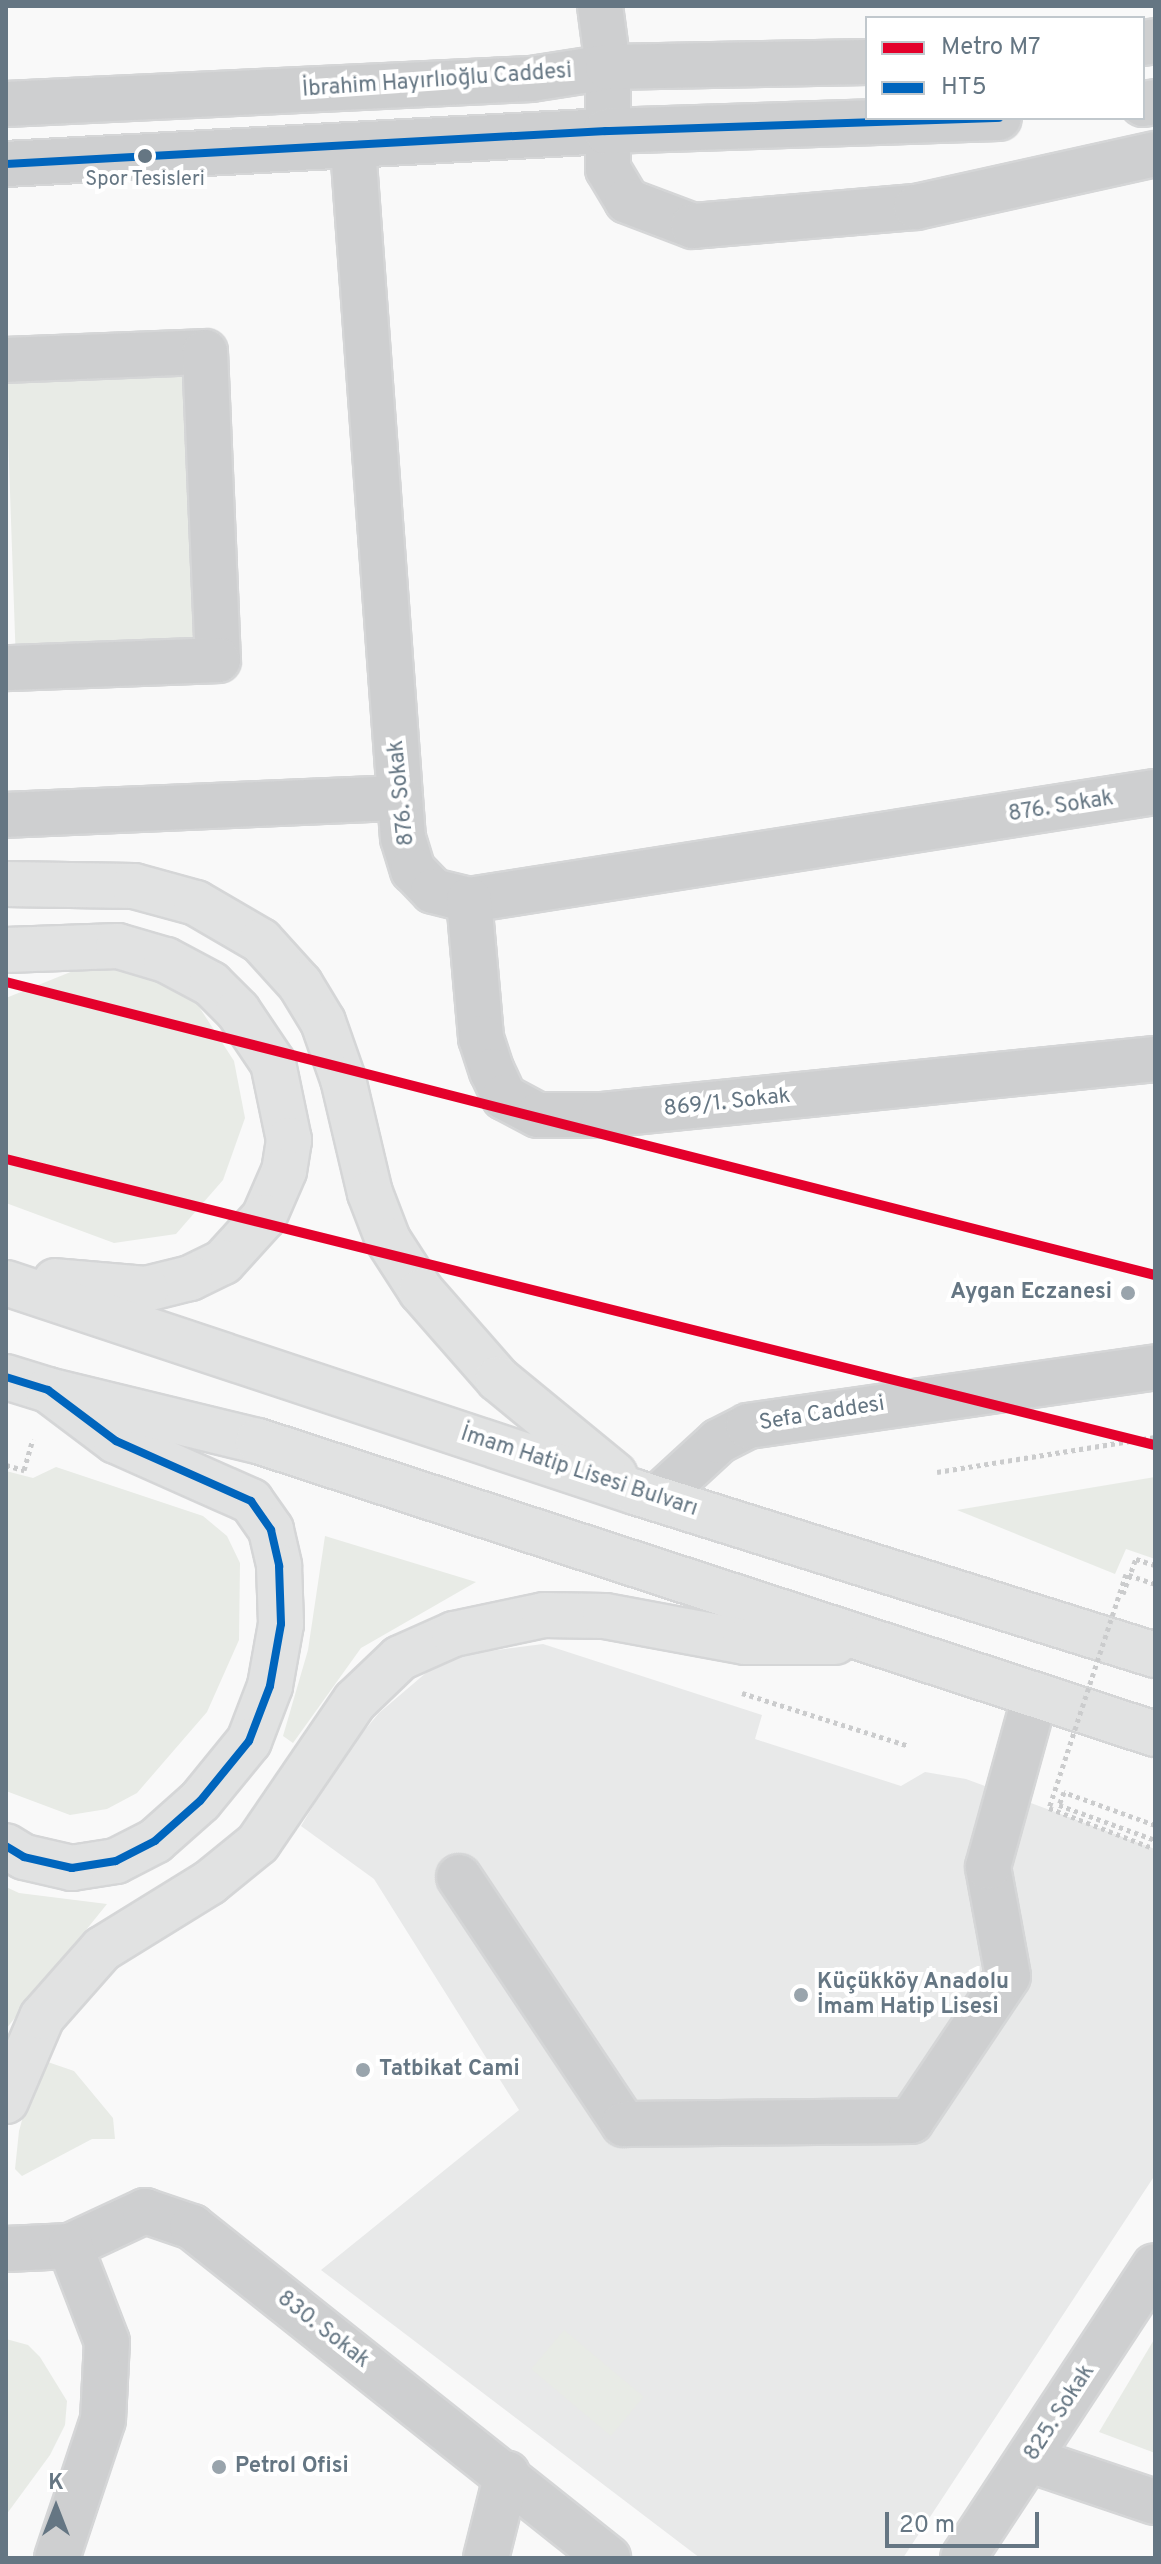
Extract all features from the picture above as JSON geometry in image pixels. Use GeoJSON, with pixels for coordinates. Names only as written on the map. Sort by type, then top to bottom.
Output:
{"type":"FeatureCollection","features":[{"type":"Feature","properties":{"kind":"main road"},"geometry":{"type":"LineString","coordinates":[[6,884],[134,886],[196,903],[261,941],[300,984],[323,1022],[343,1079],[370,1193],[388,1240],[421,1291],[498,1379],[646,1495]]}},
{"type":"Feature","properties":{"kind":"main road"},"geometry":{"type":"LineString","coordinates":[[6,950],[118,946],[166,960],[211,984],[238,1011],[273,1063],[289,1140],[284,1171],[264,1217],[249,1239],[207,1271],[146,1289],[6,1281]]}},
{"type":"Feature","properties":{"kind":"main road","name":"İmam Hatip Lisesi Bulvarı"},"geometry":{"type":"LineString","coordinates":[[6,1281],[646,1495],[1155,1655]]}},
{"type":"Feature","properties":{"kind":"main road"},"geometry":{"type":"LineString","coordinates":[[6,1377],[258,1441],[1155,1734]]}},
{"type":"Feature","properties":{"kind":"main road"},"geometry":{"type":"LineString","coordinates":[[6,1846],[24,1857],[72,1868],[116,1861],[155,1841],[200,1801],[249,1741],[270,1686],[281,1624],[279,1566],[271,1530],[251,1501],[116,1441],[48,1390]]}},
{"type":"Feature","properties":{"kind":"main road"},"geometry":{"type":"LineString","coordinates":[[6,2101],[42,2017],[102,1949],[209,1883],[258,1843],[355,1701],[400,1658],[454,1634],[544,1615],[631,1619],[745,1642],[872,1642]]}},
{"type":"Feature","properties":{"kind":"street"},"geometry":{"type":"LineString","coordinates":[[600,6],[608,67],[608,169],[627,201],[693,226],[916,207],[1155,154]]}},
{"type":"Feature","properties":{"kind":"street","name":"İbrahim Hayırlıoğlu Caddesi"},"geometry":{"type":"LineString","coordinates":[[6,104],[531,79],[608,67],[865,62]]}},
{"type":"Feature","properties":{"kind":"street"},"geometry":{"type":"LineString","coordinates":[[239,93],[244,153]]}},
{"type":"Feature","properties":{"kind":"street"},"geometry":{"type":"LineString","coordinates":[[6,164],[353,148],[606,131],[939,120]]}},
{"type":"Feature","properties":{"kind":"street","name":"876. Sokak"},"geometry":{"type":"LineString","coordinates":[[353,148],[403,838],[413,870],[433,891],[469,900],[1155,792]]}},
{"type":"Feature","properties":{"kind":"street"},"geometry":{"type":"LineString","coordinates":[[6,360],[205,352],[218,660],[6,668]]}},
{"type":"Feature","properties":{"kind":"street"},"geometry":{"type":"LineString","coordinates":[[6,815],[400,798]]}},
{"type":"Feature","properties":{"kind":"street","name":"869/1. Sokak"},"geometry":{"type":"LineString","coordinates":[[469,900],[481,1038],[504,1097],[538,1115],[603,1115],[1155,1059]]}},
{"type":"Feature","properties":{"kind":"street","name":"Sefa Caddesi"},"geometry":{"type":"LineString","coordinates":[[646,1495],[719,1441],[748,1426],[1155,1367]]}},
{"type":"Feature","properties":{"kind":"street"},"geometry":{"type":"LineString","coordinates":[[459,1877],[624,2124],[911,2121],[1008,1976],[988,1867],[1035,1696]]}},
{"type":"Feature","properties":{"kind":"street","name":"830. Sokak"},"geometry":{"type":"LineString","coordinates":[[6,2249],[70,2246],[145,2211],[192,2227],[507,2474],[608,2558]]}},
{"type":"Feature","properties":{"kind":"street"},"geometry":{"type":"LineString","coordinates":[[57,2558],[103,2420],[107,2342],[70,2246]]}},
{"type":"Feature","properties":{"kind":"street","name":"825. Sokak"},"geometry":{"type":"LineString","coordinates":[[963,2558],[1155,2266]]}},
{"type":"Feature","properties":{"kind":"street"},"geometry":{"type":"LineString","coordinates":[[1030,2460],[1155,2502]]}},
{"type":"Feature","properties":{"kind":"street"},"geometry":{"type":"LineString","coordinates":[[486,2558],[507,2474]]}},
{"type":"Feature","properties":{"kind":"path"},"geometry":{"type":"LineString","coordinates":[[937,1472],[1155,1437]]}},
{"type":"Feature","properties":{"kind":"path"},"geometry":{"type":"LineString","coordinates":[[6,1465],[24,1470]]}},
{"type":"Feature","properties":{"kind":"path"},"geometry":{"type":"LineString","coordinates":[[1123,1594],[1136,1559],[1155,1565]]}},
{"type":"Feature","properties":{"kind":"path"},"geometry":{"type":"LineString","coordinates":[[1155,1584],[1126,1574],[1049,1808],[1155,1849]]}},
{"type":"Feature","properties":{"kind":"path"},"geometry":{"type":"LineString","coordinates":[[732,1690],[909,1746]]}},
{"type":"Feature","properties":{"kind":"path"},"geometry":{"type":"LineString","coordinates":[[1155,1825],[1064,1792],[1059,1805],[1155,1840]]}},
{"type":"Feature","properties":{"kind":"shaded area"},"geometry":{"type":"Polygon","coordinates":[[[188,374],[197,640],[15,646],[6,380],[188,374]]]}},
{"type":"Feature","properties":{"kind":"shaded area"},"geometry":{"type":"Polygon","coordinates":[[[78,969],[144,971],[194,999],[234,1061],[245,1118],[223,1180],[176,1234],[114,1243],[6,1203],[6,998],[78,969]]]}},
{"type":"Feature","properties":{"kind":"shaded area"},"geometry":{"type":"Polygon","coordinates":[[[56,1467],[203,1516],[227,1536],[240,1563],[239,1640],[207,1712],[137,1793],[107,1809],[70,1815],[6,1791],[6,1471],[33,1478],[56,1467]]]}},
{"type":"Feature","properties":{"kind":"shaded area"},"geometry":{"type":"Polygon","coordinates":[[[1155,1477],[1155,1559],[1126,1549],[1115,1574],[957,1510],[1155,1477]]]}},
{"type":"Feature","properties":{"kind":"shaded area"},"geometry":{"type":"Polygon","coordinates":[[[325,1536],[476,1582],[361,1648],[293,1743],[283,1736],[308,1650],[325,1536]]]}},
{"type":"Feature","properties":{"kind":"shaded area","name":"Küçükköy Anadolu İmam Hatip Lisesi"},"geometry":{"type":"Polygon","coordinates":[[[543,1644],[762,1715],[755,1739],[901,1786],[925,1772],[966,1779],[1155,1849],[1155,2175],[903,2558],[700,2558],[321,2270],[519,2110],[374,1879],[301,1826],[343,1756],[379,1713],[427,1672],[459,1655],[543,1644]]]}},
{"type":"Feature","properties":{"kind":"shaded area"},"geometry":{"type":"Polygon","coordinates":[[[6,1887],[19,1893],[107,1904],[6,2029],[6,1887]]]}},
{"type":"Feature","properties":{"kind":"shaded area"},"geometry":{"type":"Polygon","coordinates":[[[39,2059],[74,2071],[113,2118],[115,2139],[92,2139],[22,2176],[15,2169],[19,2131],[39,2059]]]}},
{"type":"Feature","properties":{"kind":"shaded area"},"geometry":{"type":"Polygon","coordinates":[[[564,2330],[644,2397],[611,2436],[531,2369],[564,2330]]]}},
{"type":"Feature","properties":{"kind":"shaded area"},"geometry":{"type":"Polygon","coordinates":[[[1155,2338],[1155,2453],[1099,2432],[1155,2338]]]}},
{"type":"Feature","properties":{"kind":"shaded area"},"geometry":{"type":"Polygon","coordinates":[[[6,2339],[28,2345],[40,2357],[67,2401],[65,2425],[50,2455],[6,2515],[6,2339]]]}},
{"type":"Feature","properties":{"kind":"metro line","name":"M7"},"geometry":{"type":"LineString","coordinates":[[6,982],[1155,1275]]}},
{"type":"Feature","properties":{"kind":"metro line","name":"M7"},"geometry":{"type":"LineString","coordinates":[[6,1159],[1155,1445]]}},
{"type":"Feature","properties":{"kind":"transit line","name":"HT5"},"geometry":{"type":"LineString","coordinates":[[6,164],[606,131],[939,120]]}},
{"type":"Feature","properties":{"kind":"transit line","name":"HT5"},"geometry":{"type":"LineString","coordinates":[[6,1377],[48,1390],[116,1441],[251,1501],[271,1530],[279,1566],[281,1624],[270,1686],[249,1741],[200,1801],[155,1841],[116,1861],[72,1868],[24,1857],[6,1846]]}},
{"type":"Feature","properties":{"kind":"place","name":"Spor Tesisleri"},"geometry":{"type":"Point","coordinates":[145,156]}},
{"type":"Feature","properties":{"kind":"place","name":"Aygan Eczanesi"},"geometry":{"type":"Point","coordinates":[1128,1293]}},
{"type":"Feature","properties":{"kind":"place","name":"Küçükköy Anadolu İmam Hatip Lisesi"},"geometry":{"type":"Point","coordinates":[801,1995]}},
{"type":"Feature","properties":{"kind":"place","name":"Tatbikat Cami"},"geometry":{"type":"Point","coordinates":[363,2070]}},
{"type":"Feature","properties":{"kind":"place","name":"Petrol Ofisi"},"geometry":{"type":"Point","coordinates":[219,2467]}}]}
